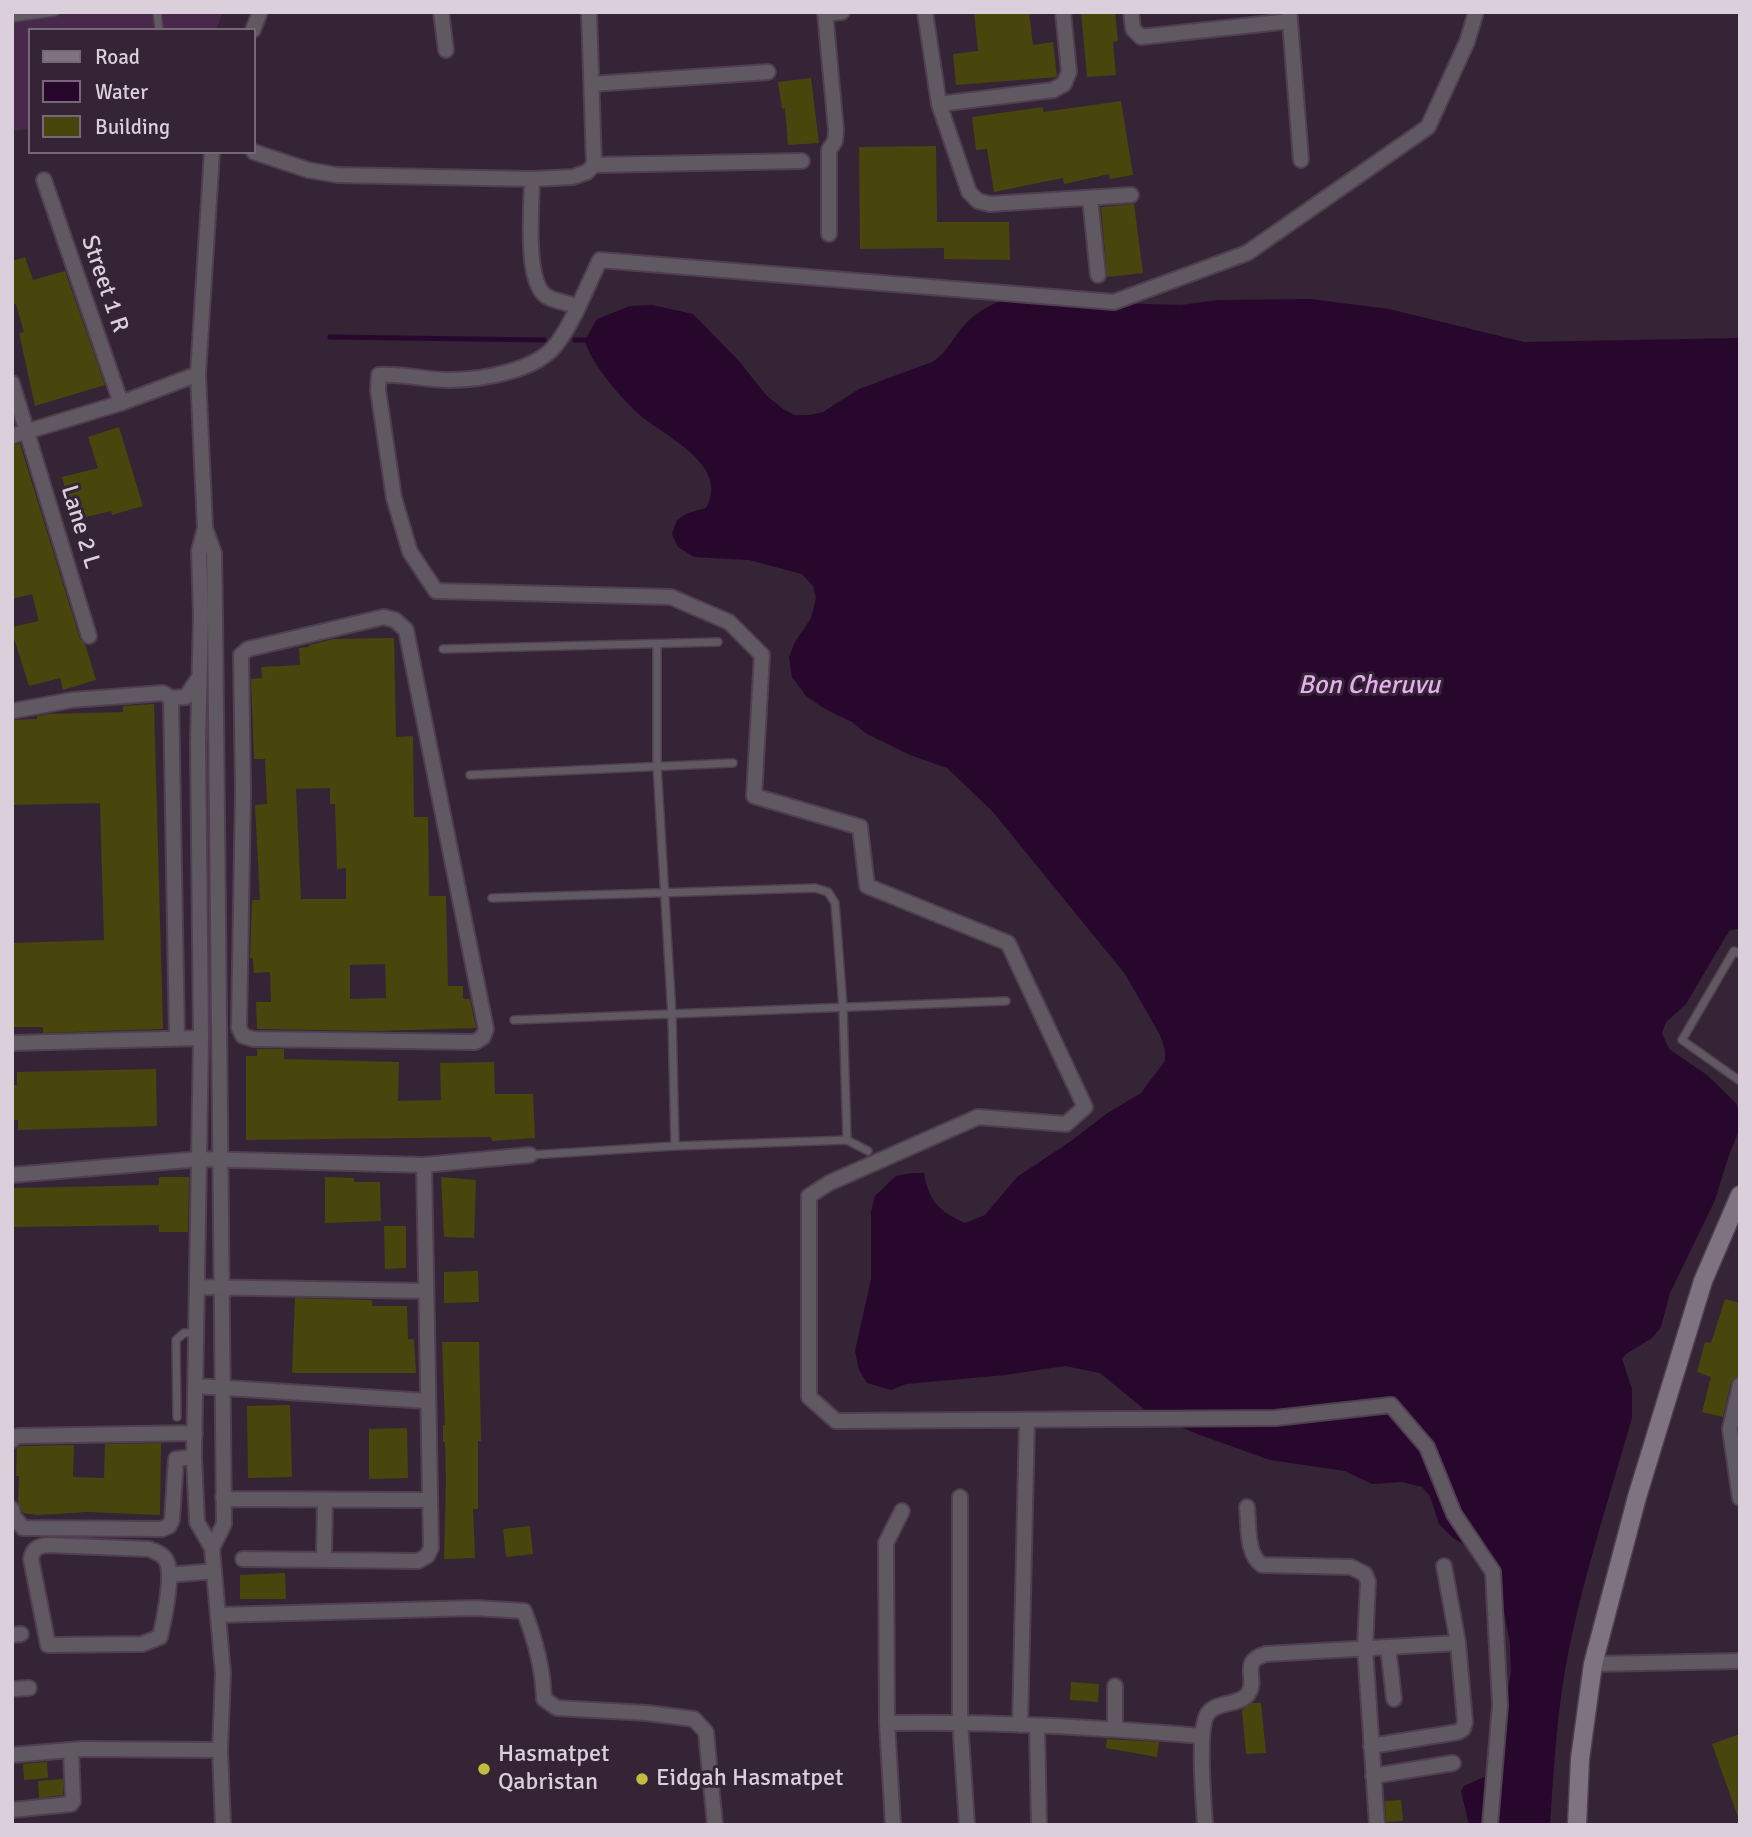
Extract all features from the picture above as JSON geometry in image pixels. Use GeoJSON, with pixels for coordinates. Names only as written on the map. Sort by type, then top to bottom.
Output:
{"type":"FeatureCollection","features":[{"type":"Feature","properties":{"kind":"street"},"geometry":{"type":"LineString","coordinates":[[441,12],[446,50]]}},
{"type":"Feature","properties":{"kind":"street"},"geometry":{"type":"LineString","coordinates":[[589,12],[594,165]]}},
{"type":"Feature","properties":{"kind":"street"},"geometry":{"type":"LineString","coordinates":[[829,234],[830,150],[835,141],[836,130],[825,13],[842,12]]}},
{"type":"Feature","properties":{"kind":"street"},"geometry":{"type":"LineString","coordinates":[[925,12],[939,104],[969,192],[978,201],[990,204],[1131,195]]}},
{"type":"Feature","properties":{"kind":"street"},"geometry":{"type":"LineString","coordinates":[[939,104],[1052,90],[1065,84],[1069,72],[1063,12]]}},
{"type":"Feature","properties":{"kind":"street"},"geometry":{"type":"LineString","coordinates":[[1131,12],[1133,29],[1141,37],[1289,17],[1301,160]]}},
{"type":"Feature","properties":{"kind":"street"},"geometry":{"type":"LineString","coordinates":[[1476,12],[1467,42],[1428,127],[1247,253],[1114,302],[600,260],[557,344],[531,364],[502,374],[449,380],[394,374],[379,376],[377,390],[394,498],[410,552],[436,591],[671,597],[729,622],[762,654],[754,796],[860,827],[867,886],[1008,943],[1085,1107],[1066,1124],[978,1117],[829,1183],[809,1196],[810,1397],[836,1421],[1275,1418],[1391,1405],[1427,1447],[1454,1514],[1493,1572],[1500,1704],[1490,1825]]}},
{"type":"Feature","properties":{"kind":"street"},"geometry":{"type":"LineString","coordinates":[[592,84],[768,72]]}},
{"type":"Feature","properties":{"kind":"street"},"geometry":{"type":"LineString","coordinates":[[256,153],[308,170],[337,175],[531,179],[573,177],[587,172],[594,165],[802,161]]}},
{"type":"Feature","properties":{"kind":"street"},"geometry":{"type":"LineString","coordinates":[[212,154],[198,374],[205,528],[214,553],[198,679],[201,1159],[194,1457],[197,1522],[212,1548],[215,1571],[223,1673],[220,1750],[223,1825]]}},
{"type":"Feature","properties":{"kind":"street"},"geometry":{"type":"LineString","coordinates":[[531,179],[532,262],[536,281],[546,296],[577,306]]}},
{"type":"Feature","properties":{"kind":"street","name":"Street 1 R"},"geometry":{"type":"LineString","coordinates":[[44,180],[121,403]]}},
{"type":"Feature","properties":{"kind":"street"},"geometry":{"type":"LineString","coordinates":[[1090,198],[1098,275]]}},
{"type":"Feature","properties":{"kind":"street"},"geometry":{"type":"LineString","coordinates":[[12,436],[121,403],[198,374]]}},
{"type":"Feature","properties":{"kind":"street","name":"Lane 2 L"},"geometry":{"type":"LineString","coordinates":[[12,383],[89,636]]}},
{"type":"Feature","properties":{"kind":"street"},"geometry":{"type":"LineString","coordinates":[[208,616],[216,762],[224,1524],[212,1548]]}},
{"type":"Feature","properties":{"kind":"street"},"geometry":{"type":"LineString","coordinates":[[384,617],[395,620],[406,629],[484,1018],[486,1029],[483,1037],[475,1041],[461,1041],[253,1039],[243,1036],[239,1028],[243,790],[241,760],[243,651],[384,617]]}},
{"type":"Feature","properties":{"kind":"street"},"geometry":{"type":"LineString","coordinates":[[12,711],[72,700],[163,692],[171,698],[186,697],[198,679]]}},
{"type":"Feature","properties":{"kind":"street"},"geometry":{"type":"LineString","coordinates":[[171,698],[177,1039]]}},
{"type":"Feature","properties":{"kind":"street"},"geometry":{"type":"LineString","coordinates":[[173,723],[188,722],[198,743]]}},
{"type":"Feature","properties":{"kind":"street"},"geometry":{"type":"LineString","coordinates":[[216,762],[241,760]]}},
{"type":"Feature","properties":{"kind":"street"},"geometry":{"type":"LineString","coordinates":[[198,776],[243,790]]}},
{"type":"Feature","properties":{"kind":"street"},"geometry":{"type":"LineString","coordinates":[[12,1043],[201,1038]]}},
{"type":"Feature","properties":{"kind":"street"},"geometry":{"type":"LineString","coordinates":[[12,1175],[201,1159],[424,1165],[530,1155]]}},
{"type":"Feature","properties":{"kind":"street"},"geometry":{"type":"LineString","coordinates":[[243,1559],[418,1561],[427,1556],[431,1548],[424,1165]]}},
{"type":"Feature","properties":{"kind":"street"},"geometry":{"type":"LineString","coordinates":[[1577,1825],[1580,1759],[1593,1664],[1637,1497],[1699,1294],[1740,1195]]}},
{"type":"Feature","properties":{"kind":"street"},"geometry":{"type":"LineString","coordinates":[[199,1287],[426,1291]]}},
{"type":"Feature","properties":{"kind":"street"},"geometry":{"type":"LineString","coordinates":[[1740,1385],[1735,1428],[1740,1498]]}},
{"type":"Feature","properties":{"kind":"street"},"geometry":{"type":"LineString","coordinates":[[196,1386],[428,1401]]}},
{"type":"Feature","properties":{"kind":"street"},"geometry":{"type":"LineString","coordinates":[[1020,1725],[1027,1420]]}},
{"type":"Feature","properties":{"kind":"street"},"geometry":{"type":"LineString","coordinates":[[12,1440],[18,1436],[195,1433]]}},
{"type":"Feature","properties":{"kind":"street"},"geometry":{"type":"LineString","coordinates":[[12,1509],[13,1517],[23,1528],[162,1529],[169,1526],[172,1520],[176,1459],[194,1457]]}},
{"type":"Feature","properties":{"kind":"street"},"geometry":{"type":"LineString","coordinates":[[223,1497],[429,1500]]}},
{"type":"Feature","properties":{"kind":"street"},"geometry":{"type":"LineString","coordinates":[[960,1497],[960,1721],[967,1825]]}},
{"type":"Feature","properties":{"kind":"street"},"geometry":{"type":"LineString","coordinates":[[324,1558],[325,1500]]}},
{"type":"Feature","properties":{"kind":"street"},"geometry":{"type":"LineString","coordinates":[[1247,1507],[1252,1551],[1256,1562],[1262,1565],[1352,1567],[1365,1574],[1368,1582],[1365,1648],[1377,1825]]}},
{"type":"Feature","properties":{"kind":"street"},"geometry":{"type":"LineString","coordinates":[[893,1825],[887,1723],[886,1543],[902,1511]]}},
{"type":"Feature","properties":{"kind":"street"},"geometry":{"type":"LineString","coordinates":[[38,1546],[149,1549],[160,1553],[167,1560],[169,1575],[160,1637],[151,1642],[48,1645],[31,1559],[32,1552],[38,1546]]}},
{"type":"Feature","properties":{"kind":"street"},"geometry":{"type":"LineString","coordinates":[[1371,1746],[1463,1729],[1465,1722],[1458,1643],[1444,1566]]}},
{"type":"Feature","properties":{"kind":"street"},"geometry":{"type":"LineString","coordinates":[[169,1575],[215,1571]]}},
{"type":"Feature","properties":{"kind":"street"},"geometry":{"type":"LineString","coordinates":[[218,1615],[476,1608],[524,1611],[532,1630],[543,1675],[544,1699],[558,1708],[648,1713],[694,1719],[706,1732],[715,1825]]}},
{"type":"Feature","properties":{"kind":"street"},"geometry":{"type":"LineString","coordinates":[[1205,1825],[1202,1736],[1207,1714],[1212,1709],[1246,1696],[1250,1689],[1251,1664],[1257,1657],[1266,1654],[1458,1643]]}},
{"type":"Feature","properties":{"kind":"street"},"geometry":{"type":"LineString","coordinates":[[1388,1647],[1394,1699]]}},
{"type":"Feature","properties":{"kind":"street"},"geometry":{"type":"LineString","coordinates":[[1593,1664],[1740,1661]]}},
{"type":"Feature","properties":{"kind":"street"},"geometry":{"type":"LineString","coordinates":[[1115,1686],[1115,1728]]}},
{"type":"Feature","properties":{"kind":"street"},"geometry":{"type":"LineString","coordinates":[[12,1689],[29,1688]]}},
{"type":"Feature","properties":{"kind":"street"},"geometry":{"type":"LineString","coordinates":[[887,1723],[960,1721],[1115,1728],[1202,1736]]}},
{"type":"Feature","properties":{"kind":"street"},"geometry":{"type":"LineString","coordinates":[[1037,1726],[1039,1825]]}},
{"type":"Feature","properties":{"kind":"street"},"geometry":{"type":"LineString","coordinates":[[12,1755],[71,1750],[220,1750]]}},
{"type":"Feature","properties":{"kind":"street"},"geometry":{"type":"LineString","coordinates":[[12,1811],[71,1804],[71,1750]]}},
{"type":"Feature","properties":{"kind":"street"},"geometry":{"type":"LineString","coordinates":[[1373,1776],[1453,1763]]}},
{"type":"Feature","properties":{"kind":"lane"},"geometry":{"type":"LineString","coordinates":[[12,18],[55,12]]}},
{"type":"Feature","properties":{"kind":"lane"},"geometry":{"type":"LineString","coordinates":[[443,649],[718,642]]}},
{"type":"Feature","properties":{"kind":"lane"},"geometry":{"type":"LineString","coordinates":[[657,644],[657,765],[672,1016],[675,1146]]}},
{"type":"Feature","properties":{"kind":"lane"},"geometry":{"type":"LineString","coordinates":[[470,775],[733,763]]}},
{"type":"Feature","properties":{"kind":"lane"},"geometry":{"type":"LineString","coordinates":[[492,898],[815,888],[828,892],[835,904],[843,1007],[847,1140]]}},
{"type":"Feature","properties":{"kind":"lane"},"geometry":{"type":"LineString","coordinates":[[1740,954],[1734,951],[1682,1041],[1740,1081]]}},
{"type":"Feature","properties":{"kind":"lane"},"geometry":{"type":"LineString","coordinates":[[513,1020],[672,1016],[1006,1001]]}},
{"type":"Feature","properties":{"kind":"lane"},"geometry":{"type":"LineString","coordinates":[[530,1155],[675,1146],[847,1140],[868,1151]]}},
{"type":"Feature","properties":{"kind":"lane"},"geometry":{"type":"LineString","coordinates":[[177,1417],[176,1340],[184,1333],[198,1333]]}},
{"type":"Feature","properties":{"kind":"shaded area"},"geometry":{"type":"Polygon","coordinates":[[[12,12],[223,12],[217,28],[28,28],[28,129],[12,131],[12,12]]]}},
{"type":"Feature","properties":{"kind":"water","name":"Bon Cheruvu"},"geometry":{"type":"Polygon","coordinates":[[[1310,299],[1389,309],[1524,342],[1740,338],[1740,928],[1729,931],[1686,1004],[1666,1022],[1662,1033],[1669,1049],[1707,1075],[1736,1103],[1740,1128],[1715,1200],[1670,1293],[1661,1327],[1652,1338],[1622,1359],[1632,1389],[1632,1418],[1590,1562],[1569,1649],[1559,1715],[1550,1825],[1469,1825],[1461,1791],[1464,1786],[1489,1775],[1511,1672],[1510,1643],[1496,1573],[1483,1555],[1453,1538],[1439,1524],[1430,1496],[1422,1487],[1402,1482],[1372,1484],[1345,1471],[1270,1460],[1150,1414],[1100,1373],[1065,1366],[1005,1375],[906,1384],[891,1390],[867,1383],[859,1370],[855,1351],[871,1279],[871,1212],[875,1196],[896,1176],[924,1173],[932,1198],[942,1210],[965,1223],[985,1215],[1017,1177],[1106,1114],[1141,1093],[1165,1061],[1165,1050],[1160,1035],[1125,974],[993,812],[947,768],[910,755],[867,734],[852,722],[806,696],[792,677],[789,657],[795,642],[811,618],[816,598],[813,586],[802,574],[749,560],[694,557],[678,547],[672,534],[677,520],[688,513],[706,508],[711,493],[710,479],[693,455],[626,402],[600,370],[585,340],[597,319],[630,306],[652,305],[693,314],[738,360],[767,396],[794,415],[810,415],[823,412],[859,389],[932,362],[944,352],[972,317],[1003,300],[1181,305],[1218,300],[1310,299]]]}},
{"type":"Feature","properties":{"kind":"building"},"geometry":{"type":"Polygon","coordinates":[[[974,12],[1029,12],[1033,45],[1053,42],[1057,77],[956,85],[953,54],[978,51],[974,12]]]}},
{"type":"Feature","properties":{"kind":"building"},"geometry":{"type":"Polygon","coordinates":[[[1081,12],[1115,12],[1118,41],[1113,42],[1116,75],[1087,77],[1081,12]]]}},
{"type":"Feature","properties":{"kind":"building"},"geometry":{"type":"Polygon","coordinates":[[[811,78],[819,143],[788,145],[785,108],[782,109],[778,82],[811,78]]]}},
{"type":"Feature","properties":{"kind":"building"},"geometry":{"type":"Polygon","coordinates":[[[1121,101],[1133,175],[1110,179],[1109,174],[1064,184],[1063,178],[994,192],[987,149],[976,150],[972,117],[1043,107],[1043,112],[1121,101]]]}},
{"type":"Feature","properties":{"kind":"building"},"geometry":{"type":"Polygon","coordinates":[[[936,146],[937,222],[1009,222],[1010,260],[944,259],[944,248],[860,249],[859,147],[936,146]]]}},
{"type":"Feature","properties":{"kind":"building"},"geometry":{"type":"Polygon","coordinates":[[[1134,204],[1143,273],[1107,277],[1101,207],[1134,204]]]}},
{"type":"Feature","properties":{"kind":"building"},"geometry":{"type":"Polygon","coordinates":[[[25,257],[33,280],[65,271],[105,385],[35,406],[19,333],[24,332],[16,304],[12,305],[12,261],[25,257]]]}},
{"type":"Feature","properties":{"kind":"building"},"geometry":{"type":"Polygon","coordinates":[[[119,427],[143,506],[112,515],[111,511],[73,520],[62,477],[98,468],[88,437],[119,427]]]}},
{"type":"Feature","properties":{"kind":"building"},"geometry":{"type":"Polygon","coordinates":[[[20,444],[80,639],[85,644],[96,680],[63,690],[60,678],[29,686],[12,632],[12,627],[39,621],[32,594],[12,599],[12,445],[20,444]]]}},
{"type":"Feature","properties":{"kind":"building"},"geometry":{"type":"Polygon","coordinates":[[[394,638],[396,737],[413,736],[414,817],[428,817],[429,896],[446,896],[448,986],[463,986],[463,999],[470,999],[476,1028],[375,1031],[257,1029],[256,1002],[271,1002],[270,972],[254,973],[253,958],[250,958],[252,900],[260,900],[255,805],[267,804],[265,759],[254,759],[251,679],[262,678],[261,667],[300,665],[299,648],[334,639],[394,638]],[[330,788],[296,789],[301,899],[346,899],[346,868],[337,869],[335,804],[330,804],[330,788]],[[385,964],[350,965],[350,999],[386,998],[385,964]]]}},
{"type":"Feature","properties":{"kind":"building"},"geometry":{"type":"Polygon","coordinates":[[[154,704],[163,1029],[43,1033],[43,1027],[12,1027],[12,943],[104,940],[100,803],[12,805],[12,720],[37,719],[37,716],[48,714],[123,712],[123,706],[154,704]]]}},
{"type":"Feature","properties":{"kind":"building"},"geometry":{"type":"Polygon","coordinates":[[[257,1049],[284,1049],[284,1059],[399,1062],[398,1101],[441,1100],[440,1063],[494,1062],[495,1094],[533,1094],[535,1138],[492,1141],[491,1137],[246,1140],[246,1056],[257,1056],[257,1049]]]}},
{"type":"Feature","properties":{"kind":"building"},"geometry":{"type":"Polygon","coordinates":[[[156,1069],[157,1126],[18,1130],[18,1120],[12,1120],[12,1085],[17,1085],[17,1072],[156,1069]]]}},
{"type":"Feature","properties":{"kind":"building"},"geometry":{"type":"Polygon","coordinates":[[[159,1177],[189,1177],[188,1232],[159,1232],[159,1225],[12,1227],[12,1188],[159,1185],[159,1177]]]}},
{"type":"Feature","properties":{"kind":"building"},"geometry":{"type":"Polygon","coordinates":[[[325,1177],[354,1178],[354,1182],[380,1182],[381,1221],[325,1223],[325,1177]]]}},
{"type":"Feature","properties":{"kind":"building"},"geometry":{"type":"Polygon","coordinates":[[[441,1177],[476,1180],[474,1238],[444,1237],[441,1177]]]}},
{"type":"Feature","properties":{"kind":"building"},"geometry":{"type":"Polygon","coordinates":[[[384,1226],[406,1226],[406,1268],[385,1269],[384,1226]]]}},
{"type":"Feature","properties":{"kind":"building"},"geometry":{"type":"Polygon","coordinates":[[[478,1271],[479,1302],[444,1303],[444,1272],[478,1271]]]}},
{"type":"Feature","properties":{"kind":"building"},"geometry":{"type":"Polygon","coordinates":[[[295,1298],[372,1300],[372,1306],[407,1306],[408,1339],[414,1339],[416,1373],[292,1373],[295,1298]]]}},
{"type":"Feature","properties":{"kind":"building"},"geometry":{"type":"Polygon","coordinates":[[[1725,1299],[1740,1303],[1740,1375],[1731,1382],[1723,1417],[1702,1412],[1711,1377],[1697,1372],[1705,1342],[1711,1343],[1725,1299]]]}},
{"type":"Feature","properties":{"kind":"building"},"geometry":{"type":"Polygon","coordinates":[[[442,1342],[479,1342],[481,1441],[478,1441],[478,1509],[473,1509],[475,1558],[444,1559],[446,1480],[442,1342]]]}},
{"type":"Feature","properties":{"kind":"building"},"geometry":{"type":"Polygon","coordinates":[[[290,1405],[292,1477],[248,1478],[247,1406],[290,1405]]]}},
{"type":"Feature","properties":{"kind":"building"},"geometry":{"type":"Polygon","coordinates":[[[407,1428],[408,1478],[369,1479],[369,1429],[407,1428]]]}},
{"type":"Feature","properties":{"kind":"building"},"geometry":{"type":"Polygon","coordinates":[[[161,1443],[160,1515],[23,1513],[18,1502],[17,1448],[74,1445],[73,1477],[104,1478],[105,1444],[161,1443]]]}},
{"type":"Feature","properties":{"kind":"building"},"geometry":{"type":"Polygon","coordinates":[[[530,1526],[533,1554],[506,1557],[503,1529],[530,1526]]]}},
{"type":"Feature","properties":{"kind":"building"},"geometry":{"type":"Polygon","coordinates":[[[285,1573],[286,1599],[240,1599],[240,1575],[285,1573]]]}},
{"type":"Feature","properties":{"kind":"building"},"geometry":{"type":"Polygon","coordinates":[[[1071,1682],[1099,1684],[1098,1702],[1070,1700],[1071,1682]]]}},
{"type":"Feature","properties":{"kind":"building"},"geometry":{"type":"Polygon","coordinates":[[[1252,1703],[1261,1703],[1266,1753],[1246,1754],[1242,1710],[1252,1703]]]}},
{"type":"Feature","properties":{"kind":"building"},"geometry":{"type":"Polygon","coordinates":[[[1740,1734],[1740,1817],[1738,1817],[1712,1744],[1740,1734]]]}},
{"type":"Feature","properties":{"kind":"building"},"geometry":{"type":"Polygon","coordinates":[[[1107,1739],[1159,1742],[1157,1757],[1106,1748],[1107,1739]]]}},
{"type":"Feature","properties":{"kind":"building"},"geometry":{"type":"Polygon","coordinates":[[[47,1762],[48,1778],[24,1780],[23,1764],[47,1762]]]}},
{"type":"Feature","properties":{"kind":"building"},"geometry":{"type":"Polygon","coordinates":[[[63,1779],[63,1795],[39,1798],[38,1781],[63,1779]]]}},
{"type":"Feature","properties":{"kind":"building"},"geometry":{"type":"Polygon","coordinates":[[[1401,1800],[1403,1821],[1386,1822],[1385,1801],[1401,1800]]]}},
{"type":"Feature","properties":{"kind":"waterway"},"geometry":{"type":"LineString","coordinates":[[330,337],[544,340]]}},
{"type":"Feature","properties":{"kind":"waterway"},"geometry":{"type":"LineString","coordinates":[[575,340],[590,340]]}},
{"type":"Feature","properties":{"kind":"place","name":"Hasmatpet Qabristan"},"geometry":{"type":"Point","coordinates":[484,1769]}},
{"type":"Feature","properties":{"kind":"place","name":"Eidgah Hasmatpet"},"geometry":{"type":"Point","coordinates":[642,1779]}}]}
